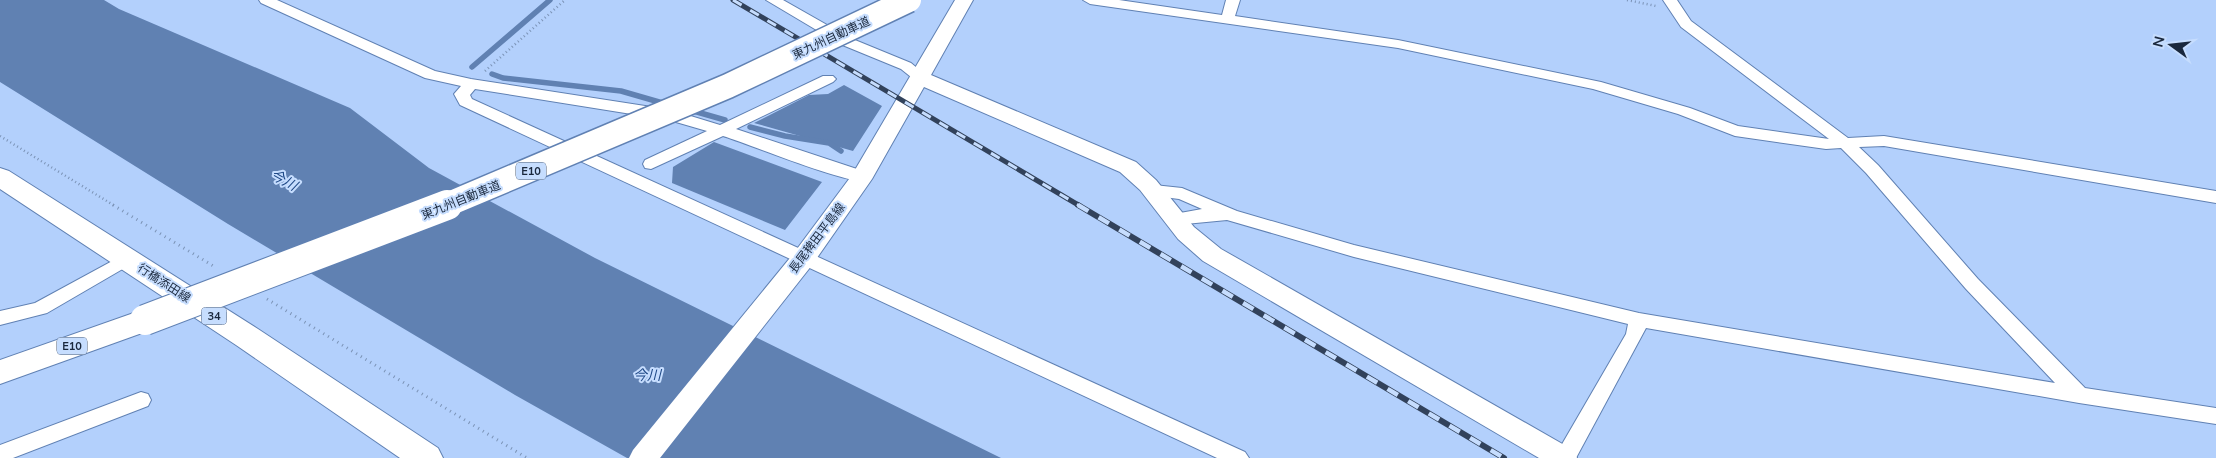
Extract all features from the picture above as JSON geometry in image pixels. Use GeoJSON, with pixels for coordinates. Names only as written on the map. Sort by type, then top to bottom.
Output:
{"type":"FeatureCollection","features":[{"type":"Feature","properties":{"kind":"main road","name":"東九州自動車道"},"geometry":{"type":"LineString","coordinates":[[0,372],[405,223],[497,186],[727,87],[909,0]]}},
{"type":"Feature","properties":{"kind":"main road","name":"行橋添田線"},"geometry":{"type":"LineString","coordinates":[[0,177],[426,458]]}},
{"type":"Feature","properties":{"kind":"street"},"geometry":{"type":"LineString","coordinates":[[266,0],[430,75],[471,84],[671,115],[863,177]]}},
{"type":"Feature","properties":{"kind":"street"},"geometry":{"type":"LineString","coordinates":[[773,0],[845,40],[906,66],[921,78],[1128,167],[1154,191],[1186,233],[1212,255],[1564,458],[1635,334],[1639,320]]}},
{"type":"Feature","properties":{"kind":"street","name":"長尾稗田平島線"},"geometry":{"type":"LineString","coordinates":[[643,458],[798,264],[863,177],[964,0]]}},
{"type":"Feature","properties":{"kind":"street"},"geometry":{"type":"LineString","coordinates":[[1090,0],[1398,44],[1596,85],[1684,111],[1735,131],[1826,144],[1884,141],[2216,197]]}},
{"type":"Feature","properties":{"kind":"street"},"geometry":{"type":"LineString","coordinates":[[1227,20],[1233,0]]}},
{"type":"Feature","properties":{"kind":"street"},"geometry":{"type":"LineString","coordinates":[[1674,5],[1686,24],[1845,143],[1872,169],[1972,284],[2079,395]]}},
{"type":"Feature","properties":{"kind":"street"},"geometry":{"type":"LineString","coordinates":[[651,164],[828,79]]}},
{"type":"Feature","properties":{"kind":"street"},"geometry":{"type":"LineString","coordinates":[[471,84],[462,94],[465,102],[798,264],[1238,458]]}},
{"type":"Feature","properties":{"kind":"street"},"geometry":{"type":"LineString","coordinates":[[1154,191],[1182,194],[1231,215],[1354,251],[1639,320],[2079,395],[2216,416]]}},
{"type":"Feature","properties":{"kind":"street"},"geometry":{"type":"LineString","coordinates":[[1175,219],[1203,215],[1231,215]]}},
{"type":"Feature","properties":{"kind":"street"},"geometry":{"type":"LineString","coordinates":[[0,318],[40,308],[127,259]]}},
{"type":"Feature","properties":{"kind":"street"},"geometry":{"type":"LineString","coordinates":[[0,454],[141,400]]}},
{"type":"Feature","properties":{"kind":"path"},"geometry":{"type":"LineString","coordinates":[[471,84],[565,0]]}},
{"type":"Feature","properties":{"kind":"path"},"geometry":{"type":"LineString","coordinates":[[1627,0],[1674,5]]}},
{"type":"Feature","properties":{"kind":"water","name":"今川"},"geometry":{"type":"Polygon","coordinates":[[[0,0],[104,0],[119,9],[350,108],[429,168],[595,258],[1001,458],[627,458],[515,395],[228,224],[0,82],[0,0]]]}},
{"type":"Feature","properties":{"kind":"water"},"geometry":{"type":"Polygon","coordinates":[[[844,85],[882,106],[853,151],[754,123],[809,95],[828,94],[844,85]]]}},
{"type":"Feature","properties":{"kind":"water"},"geometry":{"type":"Polygon","coordinates":[[[714,142],[822,182],[785,230],[672,183],[673,167],[714,142]]]}},
{"type":"Feature","properties":{"kind":"waterway"},"geometry":{"type":"LineString","coordinates":[[472,67],[550,0]]}},
{"type":"Feature","properties":{"kind":"waterway"},"geometry":{"type":"LineString","coordinates":[[492,74],[503,78],[621,91],[666,104]]}},
{"type":"Feature","properties":{"kind":"waterway"},"geometry":{"type":"LineString","coordinates":[[690,110],[725,120]]}},
{"type":"Feature","properties":{"kind":"waterway"},"geometry":{"type":"LineString","coordinates":[[750,127],[785,136],[829,143],[841,151]]}},
{"type":"Feature","properties":{"kind":"railway"},"geometry":{"type":"LineString","coordinates":[[733,0],[1080,206]]}},
{"type":"Feature","properties":{"kind":"railway"},"geometry":{"type":"LineString","coordinates":[[1078,205],[1504,458]]}}]}
